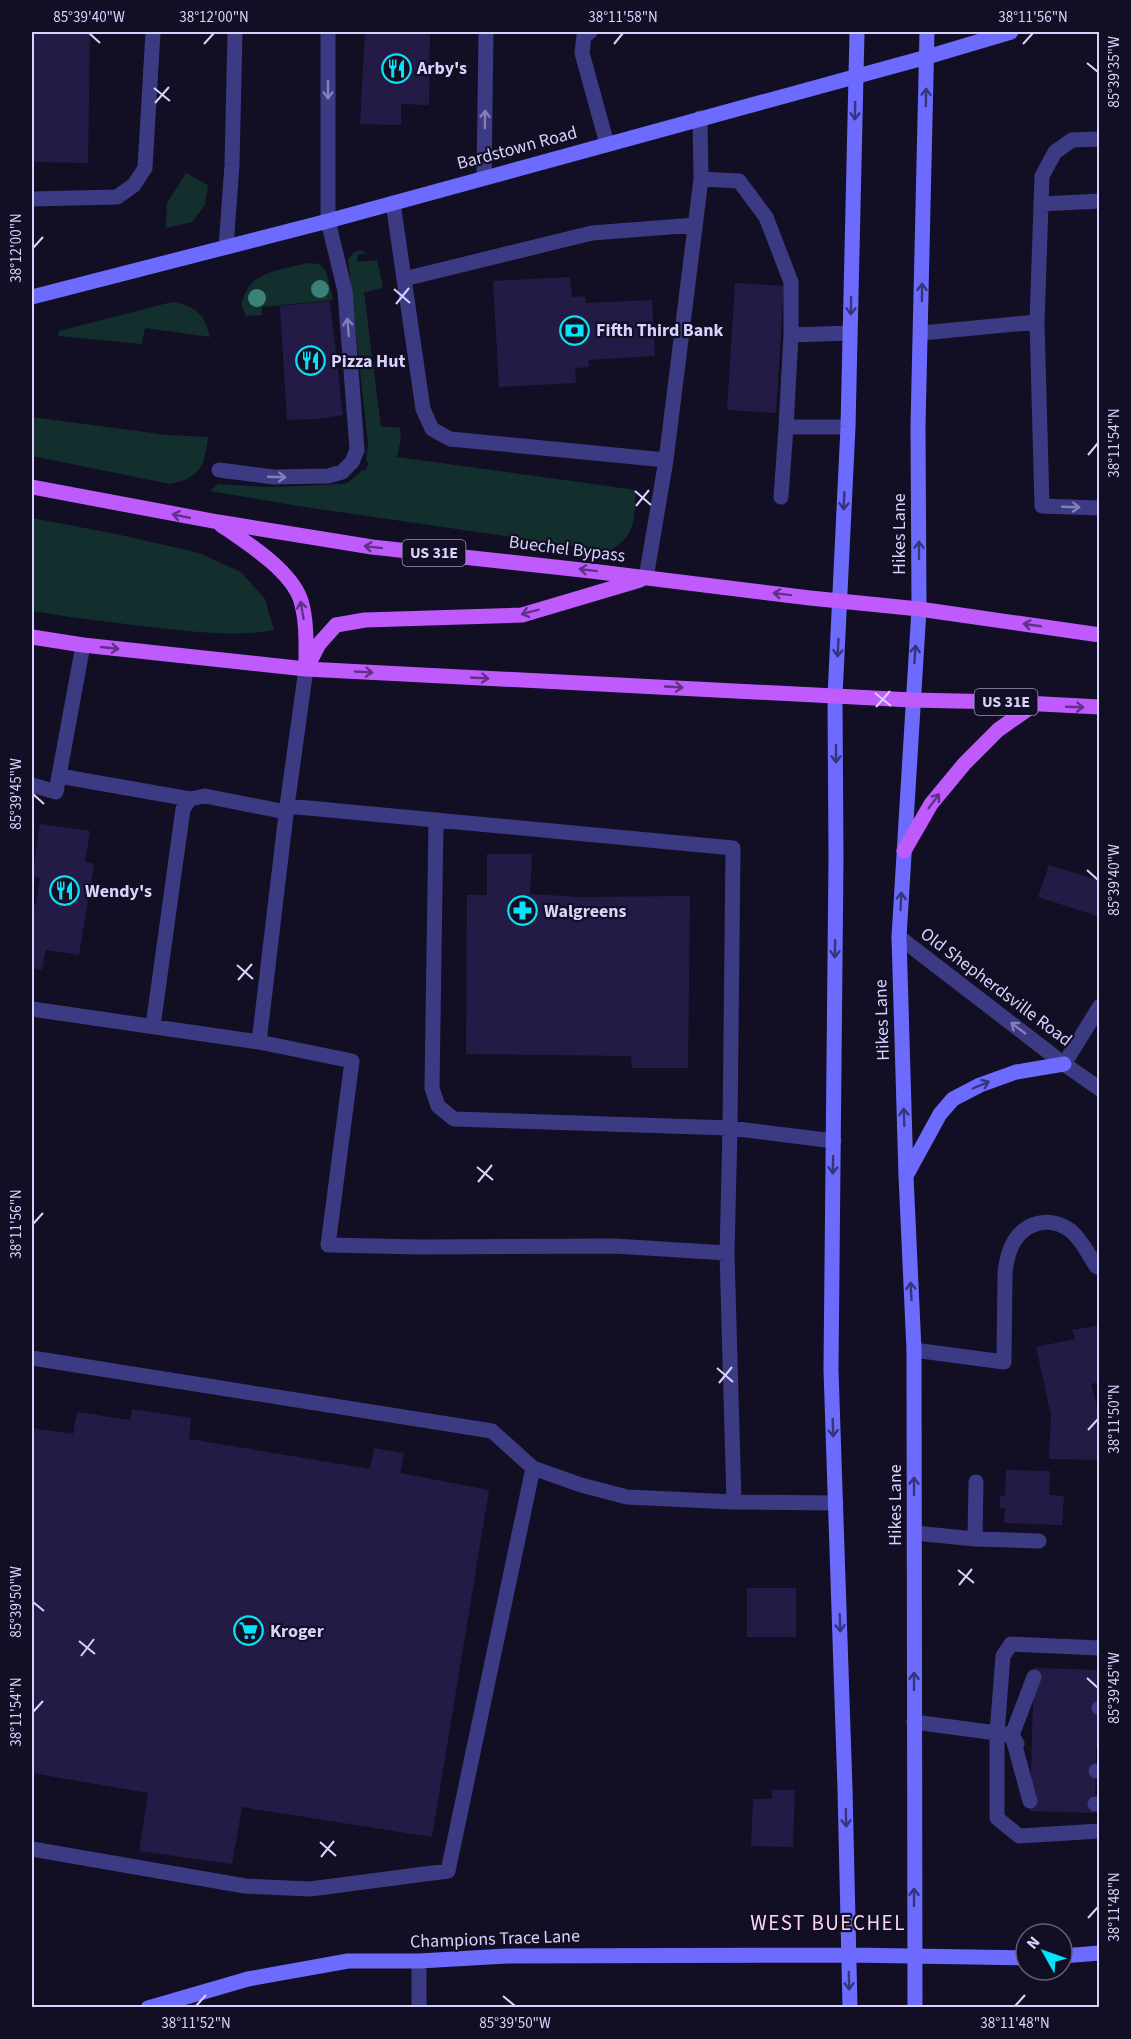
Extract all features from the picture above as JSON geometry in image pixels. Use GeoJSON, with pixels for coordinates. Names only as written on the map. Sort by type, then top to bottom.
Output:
{"type":"FeatureCollection","features":[{"type":"Feature","properties":{"kind":"main road"},"geometry":{"type":"LineString","coordinates":[[850,2007],[845,1777],[831,1370],[836,696],[848,427],[857,32]]}},
{"type":"Feature","properties":{"kind":"main road","name":"Hikes Lane"},"geometry":{"type":"LineString","coordinates":[[915,2007],[914,1350],[899,937],[919,609],[918,426],[922,333],[927,32]]}},
{"type":"Feature","properties":{"kind":"main road","name":"Bardstown Road"},"geometry":{"type":"LineString","coordinates":[[32,297],[328,221],[1011,32]]}},
{"type":"Feature","properties":{"kind":"main road","name":"Buechel Bypass"},"geometry":{"type":"LineString","coordinates":[[32,487],[218,522],[372,547],[919,609],[1100,635]]}},
{"type":"Feature","properties":{"kind":"main road"},"geometry":{"type":"LineString","coordinates":[[218,522],[261,552],[296,587],[305,625],[306,669]]}},
{"type":"Feature","properties":{"kind":"main road"},"geometry":{"type":"LineString","coordinates":[[306,669],[319,644],[336,625],[365,620],[522,615],[646,578]]}},
{"type":"Feature","properties":{"kind":"main road","name":"US 31E"},"geometry":{"type":"LineString","coordinates":[[32,637],[83,645],[306,669],[912,700],[1100,707]]}},
{"type":"Feature","properties":{"kind":"main road"},"geometry":{"type":"LineString","coordinates":[[904,851],[931,804],[965,763],[998,730],[1035,704]]}},
{"type":"Feature","properties":{"kind":"main road"},"geometry":{"type":"LineString","coordinates":[[906,1176],[940,1114],[953,1100],[980,1085],[1016,1072],[1064,1064]]}},
{"type":"Feature","properties":{"kind":"main road"},"geometry":{"type":"LineString","coordinates":[[1074,1955],[1100,1953]]}},
{"type":"Feature","properties":{"kind":"main road","name":"Champions Trace Lane"},"geometry":{"type":"LineString","coordinates":[[148,2007],[248,1979],[348,1961],[419,1961],[507,1956],[849,1955],[1014,1958]]}},
{"type":"Feature","properties":{"kind":"street"},"geometry":{"type":"LineString","coordinates":[[32,199],[117,197],[134,185],[145,168],[153,32]]}},
{"type":"Feature","properties":{"kind":"street"},"geometry":{"type":"LineString","coordinates":[[226,247],[232,165],[235,32]]}},
{"type":"Feature","properties":{"kind":"street"},"geometry":{"type":"LineString","coordinates":[[219,470],[274,477],[328,476],[342,472],[352,462],[357,450],[345,291],[328,221],[328,32]]}},
{"type":"Feature","properties":{"kind":"street"},"geometry":{"type":"LineString","coordinates":[[484,178],[486,32]]}},
{"type":"Feature","properties":{"kind":"street"},"geometry":{"type":"LineString","coordinates":[[590,32],[584,36],[582,53],[607,144]]}},
{"type":"Feature","properties":{"kind":"street"},"geometry":{"type":"LineString","coordinates":[[646,578],[666,460],[701,179],[700,118]]}},
{"type":"Feature","properties":{"kind":"street"},"geometry":{"type":"LineString","coordinates":[[1100,139],[1072,140],[1055,152],[1042,176],[1037,322],[1042,506],[1100,508]]}},
{"type":"Feature","properties":{"kind":"street"},"geometry":{"type":"LineString","coordinates":[[701,179],[739,180],[766,217],[791,282],[791,335],[781,497]]}},
{"type":"Feature","properties":{"kind":"street"},"geometry":{"type":"LineString","coordinates":[[1041,204],[1100,201]]}},
{"type":"Feature","properties":{"kind":"street"},"geometry":{"type":"LineString","coordinates":[[393,203],[423,409],[432,429],[450,439],[666,460]]}},
{"type":"Feature","properties":{"kind":"street"},"geometry":{"type":"LineString","coordinates":[[404,279],[592,234],[695,225]]}},
{"type":"Feature","properties":{"kind":"street"},"geometry":{"type":"LineString","coordinates":[[922,333],[1037,322]]}},
{"type":"Feature","properties":{"kind":"street"},"geometry":{"type":"LineString","coordinates":[[791,335],[850,333]]}},
{"type":"Feature","properties":{"kind":"street"},"geometry":{"type":"LineString","coordinates":[[786,427],[848,427]]}},
{"type":"Feature","properties":{"kind":"street"},"geometry":{"type":"LineString","coordinates":[[32,785],[56,792],[83,645]]}},
{"type":"Feature","properties":{"kind":"street"},"geometry":{"type":"LineString","coordinates":[[260,1042],[286,809],[306,669]]}},
{"type":"Feature","properties":{"kind":"street"},"geometry":{"type":"LineString","coordinates":[[59,776],[190,800],[205,796],[286,809],[435,820],[733,848],[727,1253],[734,1502]]}},
{"type":"Feature","properties":{"kind":"street"},"geometry":{"type":"LineString","coordinates":[[153,1026],[183,809],[190,800]]}},
{"type":"Feature","properties":{"kind":"street"},"geometry":{"type":"LineString","coordinates":[[435,820],[432,1088],[438,1106],[454,1119],[730,1128],[834,1141]]}},
{"type":"Feature","properties":{"kind":"street","name":"Old Shepherdsville Road"},"geometry":{"type":"LineString","coordinates":[[899,937],[1100,1089]]}},
{"type":"Feature","properties":{"kind":"street"},"geometry":{"type":"LineString","coordinates":[[1064,1064],[1100,1006]]}},
{"type":"Feature","properties":{"kind":"street"},"geometry":{"type":"LineString","coordinates":[[32,1009],[260,1042],[351,1061],[328,1245],[614,1246],[727,1253]]}},
{"type":"Feature","properties":{"kind":"street"},"geometry":{"type":"LineString","coordinates":[[914,1350],[1004,1362],[1005,1273],[1010,1248],[1018,1237],[1033,1224],[1048,1221],[1062,1225],[1073,1233],[1096,1266],[1100,1268]]}},
{"type":"Feature","properties":{"kind":"street"},"geometry":{"type":"LineString","coordinates":[[32,1358],[492,1431],[533,1468],[581,1485],[627,1497],[734,1502],[836,1503]]}},
{"type":"Feature","properties":{"kind":"street"},"geometry":{"type":"LineString","coordinates":[[32,1849],[245,1886],[310,1889],[447,1871],[533,1468]]}},
{"type":"Feature","properties":{"kind":"street"},"geometry":{"type":"LineString","coordinates":[[975,1539],[976,1482]]}},
{"type":"Feature","properties":{"kind":"street"},"geometry":{"type":"LineString","coordinates":[[915,1533],[975,1539],[1039,1541]]}},
{"type":"Feature","properties":{"kind":"street"},"geometry":{"type":"LineString","coordinates":[[1100,1648],[1011,1644],[1003,1656],[997,1733],[997,1818],[1019,1836],[1100,1831]]}},
{"type":"Feature","properties":{"kind":"street"},"geometry":{"type":"LineString","coordinates":[[1030,1801],[1012,1735],[1034,1677]]}},
{"type":"Feature","properties":{"kind":"street"},"geometry":{"type":"LineString","coordinates":[[1012,1735],[1033,1709]]}},
{"type":"Feature","properties":{"kind":"street"},"geometry":{"type":"LineString","coordinates":[[914,1722],[1012,1735]]}},
{"type":"Feature","properties":{"kind":"street"},"geometry":{"type":"LineString","coordinates":[[1012,1735],[1031,1770]]}},
{"type":"Feature","properties":{"kind":"street"},"geometry":{"type":"LineString","coordinates":[[419,1961],[419,2007]]}},
{"type":"Feature","properties":{"kind":"green space"},"geometry":{"type":"Polygon","coordinates":[[[186,173],[208,185],[205,205],[192,222],[166,228],[167,203],[186,173]]]}},
{"type":"Feature","properties":{"kind":"green space"},"geometry":{"type":"Polygon","coordinates":[[[359,250],[367,253],[357,255],[358,262],[377,260],[383,286],[380,289],[364,292],[381,427],[399,427],[401,438],[397,457],[636,490],[634,518],[624,540],[608,551],[210,491],[218,484],[270,487],[342,484],[349,482],[362,470],[365,471],[369,463],[366,462],[368,444],[348,259],[359,250]]]}},
{"type":"Feature","properties":{"kind":"green space"},"geometry":{"type":"Polygon","coordinates":[[[308,263],[319,264],[326,271],[333,300],[262,307],[262,315],[246,316],[241,303],[255,280],[269,273],[308,263]]]}},
{"type":"Feature","properties":{"kind":"green space"},"geometry":{"type":"Polygon","coordinates":[[[175,302],[189,306],[199,313],[206,323],[210,337],[145,328],[142,344],[58,336],[59,331],[175,302]]]}},
{"type":"Feature","properties":{"kind":"green space"},"geometry":{"type":"Polygon","coordinates":[[[32,417],[167,435],[208,437],[205,456],[195,474],[170,484],[32,456],[32,417]]]}},
{"type":"Feature","properties":{"kind":"green space"},"geometry":{"type":"Polygon","coordinates":[[[32,518],[199,553],[241,572],[265,599],[274,630],[245,633],[202,632],[32,611],[32,518]]]}},
{"type":"Feature","properties":{"kind":"building"},"geometry":{"type":"Polygon","coordinates":[[[32,32],[90,32],[88,163],[32,162],[32,32]]]}},
{"type":"Feature","properties":{"kind":"building","name":"Arby's"},"geometry":{"type":"Polygon","coordinates":[[[365,32],[430,32],[429,105],[401,104],[401,125],[360,124],[365,32]]]}},
{"type":"Feature","properties":{"kind":"building","name":"Fifth Third Bank"},"geometry":{"type":"Polygon","coordinates":[[[570,277],[572,297],[585,296],[586,303],[652,300],[655,356],[588,360],[589,367],[575,368],[576,383],[499,387],[493,281],[570,277]]]}},
{"type":"Feature","properties":{"kind":"building"},"geometry":{"type":"Polygon","coordinates":[[[735,283],[784,286],[776,413],[727,410],[735,283]]]}},
{"type":"Feature","properties":{"kind":"building","name":"Pizza Hut"},"geometry":{"type":"Polygon","coordinates":[[[330,301],[343,415],[287,420],[280,306],[330,301]]]}},
{"type":"Feature","properties":{"kind":"building","name":"Wendy's"},"geometry":{"type":"Polygon","coordinates":[[[40,824],[90,831],[85,862],[94,864],[79,955],[46,950],[42,970],[32,968],[32,904],[36,905],[40,878],[32,877],[40,824]]]}},
{"type":"Feature","properties":{"kind":"building","name":"Walgreens"},"geometry":{"type":"Polygon","coordinates":[[[487,854],[532,854],[530,894],[580,897],[690,896],[688,1068],[632,1068],[631,1056],[466,1054],[467,895],[487,895],[487,854]]]}},
{"type":"Feature","properties":{"kind":"building"},"geometry":{"type":"Polygon","coordinates":[[[1049,865],[1100,881],[1100,917],[1038,897],[1049,865]]]}},
{"type":"Feature","properties":{"kind":"building"},"geometry":{"type":"Polygon","coordinates":[[[1100,1325],[1100,1382],[1091,1384],[1100,1419],[1100,1460],[1049,1459],[1051,1416],[1036,1347],[1075,1339],[1072,1330],[1100,1325]]]}},
{"type":"Feature","properties":{"kind":"building","name":"Kroger"},"geometry":{"type":"Polygon","coordinates":[[[132,1409],[191,1418],[189,1439],[370,1469],[374,1448],[404,1453],[400,1473],[489,1490],[432,1837],[242,1807],[232,1864],[139,1851],[148,1793],[32,1773],[32,1428],[73,1434],[77,1412],[130,1420],[132,1409]]]}},
{"type":"Feature","properties":{"kind":"building"},"geometry":{"type":"Polygon","coordinates":[[[1006,1470],[1050,1471],[1049,1495],[1064,1496],[1062,1525],[1004,1523],[1005,1508],[1000,1508],[1000,1496],[1005,1496],[1006,1470]]]}},
{"type":"Feature","properties":{"kind":"building"},"geometry":{"type":"Polygon","coordinates":[[[747,1588],[796,1588],[796,1637],[747,1637],[747,1588]]]}},
{"type":"Feature","properties":{"kind":"building"},"geometry":{"type":"Polygon","coordinates":[[[1034,1668],[1100,1670],[1100,1747],[1096,1747],[1095,1813],[1030,1811],[1034,1668]]]}},
{"type":"Feature","properties":{"kind":"building"},"geometry":{"type":"Polygon","coordinates":[[[772,1790],[795,1790],[793,1847],[751,1846],[753,1799],[772,1799],[772,1790]]]}},
{"type":"Feature","properties":{"kind":"place","name":"Arby's"},"geometry":{"type":"Point","coordinates":[396,68]}},
{"type":"Feature","properties":{"kind":"place","name":"Fifth Third Bank"},"geometry":{"type":"Point","coordinates":[575,330]}},
{"type":"Feature","properties":{"kind":"place","name":"Pizza Hut"},"geometry":{"type":"Point","coordinates":[310,361]}},
{"type":"Feature","properties":{"kind":"place","name":"Wendy's"},"geometry":{"type":"Point","coordinates":[64,891]}},
{"type":"Feature","properties":{"kind":"place","name":"Walgreens"},"geometry":{"type":"Point","coordinates":[523,911]}},
{"type":"Feature","properties":{"kind":"place","name":"Kroger"},"geometry":{"type":"Point","coordinates":[249,1631]}},
{"type":"Feature","properties":{"kind":"district","name":"WEST BUECHEL"},"geometry":{"type":"Point","coordinates":[828,1923]}}]}
